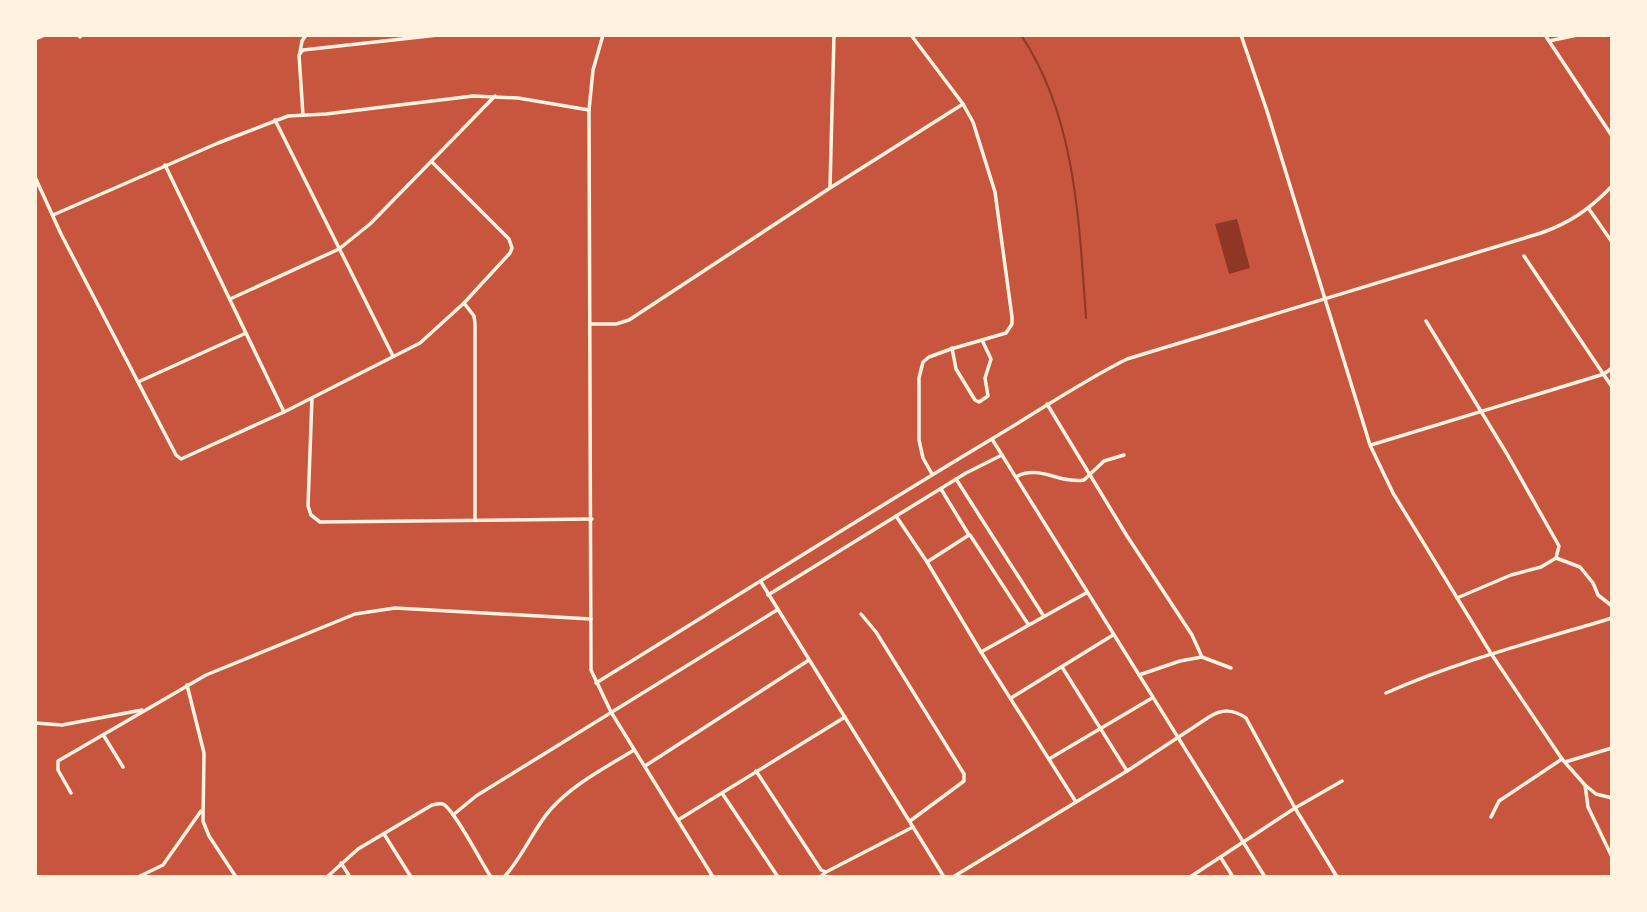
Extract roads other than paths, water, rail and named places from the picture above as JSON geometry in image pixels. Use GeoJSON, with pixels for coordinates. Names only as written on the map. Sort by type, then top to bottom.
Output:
{"type":"FeatureCollection","features":[{"type":"Feature","properties":{"kind":"street"},"geometry":{"type":"LineString","coordinates":[[35,39],[44,35]]}},
{"type":"Feature","properties":{"kind":"street"},"geometry":{"type":"LineString","coordinates":[[303,115],[300,52],[306,35]]}},
{"type":"Feature","properties":{"kind":"street"},"geometry":{"type":"LineString","coordinates":[[368,42],[370,35]]}},
{"type":"Feature","properties":{"kind":"street"},"geometry":{"type":"LineString","coordinates":[[384,35],[393,40]]}},
{"type":"Feature","properties":{"kind":"street"},"geometry":{"type":"LineString","coordinates":[[300,52],[307,49],[438,35]]}},
{"type":"Feature","properties":{"kind":"street"},"geometry":{"type":"LineString","coordinates":[[603,35],[593,70],[589,110],[592,519],[589,656],[596,683],[611,712],[713,877]]}},
{"type":"Feature","properties":{"kind":"street"},"geometry":{"type":"LineString","coordinates":[[830,188],[834,35]]}},
{"type":"Feature","properties":{"kind":"street"},"geometry":{"type":"LineString","coordinates":[[911,35],[963,104],[973,122],[995,191],[1013,317],[1006,333],[929,357],[919,369],[920,450],[932,474]]}},
{"type":"Feature","properties":{"kind":"street"},"geometry":{"type":"LineString","coordinates":[[1241,35],[1370,445],[1393,493],[1492,655],[1563,760],[1596,794],[1612,798]]}},
{"type":"Feature","properties":{"kind":"street"},"geometry":{"type":"LineString","coordinates":[[1545,35],[1612,136]]}},
{"type":"Feature","properties":{"kind":"street"},"geometry":{"type":"LineString","coordinates":[[1549,41],[1577,35]]}},
{"type":"Feature","properties":{"kind":"street"},"geometry":{"type":"LineString","coordinates":[[53,215],[275,120],[473,96],[495,96],[589,110]]}},
{"type":"Feature","properties":{"kind":"street"},"geometry":{"type":"LineString","coordinates":[[230,299],[339,249],[370,224],[495,96]]}},
{"type":"Feature","properties":{"kind":"street"},"geometry":{"type":"LineString","coordinates":[[591,324],[616,324],[629,320],[963,104]]}},
{"type":"Feature","properties":{"kind":"street"},"geometry":{"type":"LineString","coordinates":[[275,120],[393,356]]}},
{"type":"Feature","properties":{"kind":"street"},"geometry":{"type":"LineString","coordinates":[[35,177],[138,382],[176,455],[181,459],[284,412],[426,340],[510,253],[512,243],[432,162]]}},
{"type":"Feature","properties":{"kind":"street"},"geometry":{"type":"LineString","coordinates":[[165,165],[284,412]]}},
{"type":"Feature","properties":{"kind":"street"},"geometry":{"type":"LineString","coordinates":[[596,683],[932,474],[1093,376],[1127,359],[1541,233],[1572,220],[1612,186]]}},
{"type":"Feature","properties":{"kind":"street"},"geometry":{"type":"LineString","coordinates":[[1589,208],[1612,242]]}},
{"type":"Feature","properties":{"kind":"street"},"geometry":{"type":"LineString","coordinates":[[1524,256],[1612,387]]}},
{"type":"Feature","properties":{"kind":"street"},"geometry":{"type":"LineString","coordinates":[[464,303],[474,316],[475,324],[475,520]]}},
{"type":"Feature","properties":{"kind":"street"},"geometry":{"type":"LineString","coordinates":[[1426,321],[1559,546],[1556,558],[1541,567],[1511,575],[1457,598]]}},
{"type":"Feature","properties":{"kind":"street"},"geometry":{"type":"LineString","coordinates":[[138,382],[245,334]]}},
{"type":"Feature","properties":{"kind":"street"},"geometry":{"type":"LineString","coordinates":[[952,348],[958,373],[975,400],[979,401],[988,396],[985,378],[991,359],[982,340]]}},
{"type":"Feature","properties":{"kind":"street"},"geometry":{"type":"LineString","coordinates":[[1370,445],[1604,374],[1612,368]]}},
{"type":"Feature","properties":{"kind":"street"},"geometry":{"type":"LineString","coordinates":[[312,398],[308,506],[312,515],[320,522],[592,519]]}},
{"type":"Feature","properties":{"kind":"street"},"geometry":{"type":"LineString","coordinates":[[1047,404],[1089,475],[1192,635],[1202,657]]}},
{"type":"Feature","properties":{"kind":"street"},"geometry":{"type":"LineString","coordinates":[[992,439],[1265,877]]}},
{"type":"Feature","properties":{"kind":"street"},"geometry":{"type":"LineString","coordinates":[[768,595],[956,479],[1002,455]]}},
{"type":"Feature","properties":{"kind":"street"},"geometry":{"type":"LineString","coordinates":[[1016,477],[1028,471],[1084,480],[1104,461],[1124,455]]}},
{"type":"Feature","properties":{"kind":"street"},"geometry":{"type":"LineString","coordinates":[[956,479],[1044,615]]}},
{"type":"Feature","properties":{"kind":"street"},"geometry":{"type":"LineString","coordinates":[[941,489],[1028,624]]}},
{"type":"Feature","properties":{"kind":"street"},"geometry":{"type":"LineString","coordinates":[[896,516],[928,562],[981,652],[1076,802]]}},
{"type":"Feature","properties":{"kind":"street"},"geometry":{"type":"LineString","coordinates":[[928,562],[969,534]]}},
{"type":"Feature","properties":{"kind":"street"},"geometry":{"type":"LineString","coordinates":[[1556,558],[1580,567],[1593,583],[1598,595],[1612,606]]}},
{"type":"Feature","properties":{"kind":"street"},"geometry":{"type":"LineString","coordinates":[[761,582],[944,877]]}},
{"type":"Feature","properties":{"kind":"street"},"geometry":{"type":"LineString","coordinates":[[981,652],[1086,593]]}},
{"type":"Feature","properties":{"kind":"street"},"geometry":{"type":"LineString","coordinates":[[71,793],[58,770],[58,761],[206,674],[355,614],[395,608],[591,619]]}},
{"type":"Feature","properties":{"kind":"street"},"geometry":{"type":"LineString","coordinates":[[453,815],[476,796],[777,610]]}},
{"type":"Feature","properties":{"kind":"street"},"geometry":{"type":"LineString","coordinates":[[862,614],[881,640],[964,775],[964,781],[910,821]]}},
{"type":"Feature","properties":{"kind":"street"},"geometry":{"type":"LineString","coordinates":[[1385,693],[1410,682],[1612,618]]}},
{"type":"Feature","properties":{"kind":"street"},"geometry":{"type":"LineString","coordinates":[[1011,698],[1113,635]]}},
{"type":"Feature","properties":{"kind":"street"},"geometry":{"type":"LineString","coordinates":[[1139,675],[1180,661],[1202,657],[1231,668]]}},
{"type":"Feature","properties":{"kind":"street"},"geometry":{"type":"LineString","coordinates":[[645,766],[809,660]]}},
{"type":"Feature","properties":{"kind":"street"},"geometry":{"type":"LineString","coordinates":[[1062,667],[1127,771]]}},
{"type":"Feature","properties":{"kind":"street"},"geometry":{"type":"LineString","coordinates":[[187,685],[204,753],[203,821],[209,836],[236,877]]}},
{"type":"Feature","properties":{"kind":"street"},"geometry":{"type":"LineString","coordinates":[[1049,759],[1152,698]]}},
{"type":"Feature","properties":{"kind":"street"},"geometry":{"type":"LineString","coordinates":[[35,723],[62,725],[147,709]]}},
{"type":"Feature","properties":{"kind":"street"},"geometry":{"type":"LineString","coordinates":[[953,877],[1127,771],[1217,712],[1228,710],[1246,718],[1336,877]]}},
{"type":"Feature","properties":{"kind":"street"},"geometry":{"type":"LineString","coordinates":[[678,820],[845,717]]}},
{"type":"Feature","properties":{"kind":"street"},"geometry":{"type":"LineString","coordinates":[[104,735],[123,767]]}},
{"type":"Feature","properties":{"kind":"street"},"geometry":{"type":"LineString","coordinates":[[1490,817],[1500,801],[1563,760],[1612,748]]}},
{"type":"Feature","properties":{"kind":"street"},"geometry":{"type":"LineString","coordinates":[[504,877],[514,867],[541,822],[564,797],[634,750]]}},
{"type":"Feature","properties":{"kind":"street"},"geometry":{"type":"LineString","coordinates":[[756,771],[821,870],[826,872]]}},
{"type":"Feature","properties":{"kind":"street"},"geometry":{"type":"LineString","coordinates":[[1190,877],[1295,808],[1342,781]]}},
{"type":"Feature","properties":{"kind":"street"},"geometry":{"type":"LineString","coordinates":[[1585,785],[1588,807],[1612,857]]}},
{"type":"Feature","properties":{"kind":"street"},"geometry":{"type":"LineString","coordinates":[[722,793],[778,877]]}},
{"type":"Feature","properties":{"kind":"street"},"geometry":{"type":"LineString","coordinates":[[327,877],[358,849],[432,805],[445,805],[491,877]]}},
{"type":"Feature","properties":{"kind":"street"},"geometry":{"type":"LineString","coordinates":[[138,877],[163,865],[202,809]]}},
{"type":"Feature","properties":{"kind":"street"},"geometry":{"type":"LineString","coordinates":[[820,877],[914,827]]}},
{"type":"Feature","properties":{"kind":"street"},"geometry":{"type":"LineString","coordinates":[[384,834],[411,877]]}},
{"type":"Feature","properties":{"kind":"street"},"geometry":{"type":"LineString","coordinates":[[1221,858],[1233,877]]}},
{"type":"Feature","properties":{"kind":"street"},"geometry":{"type":"LineString","coordinates":[[341,863],[350,877]]}},
{"type":"Feature","properties":{"kind":"waterway"},"geometry":{"type":"LineString","coordinates":[[1021,35],[1039,67],[1064,135],[1077,208],[1086,318]]}}]}
